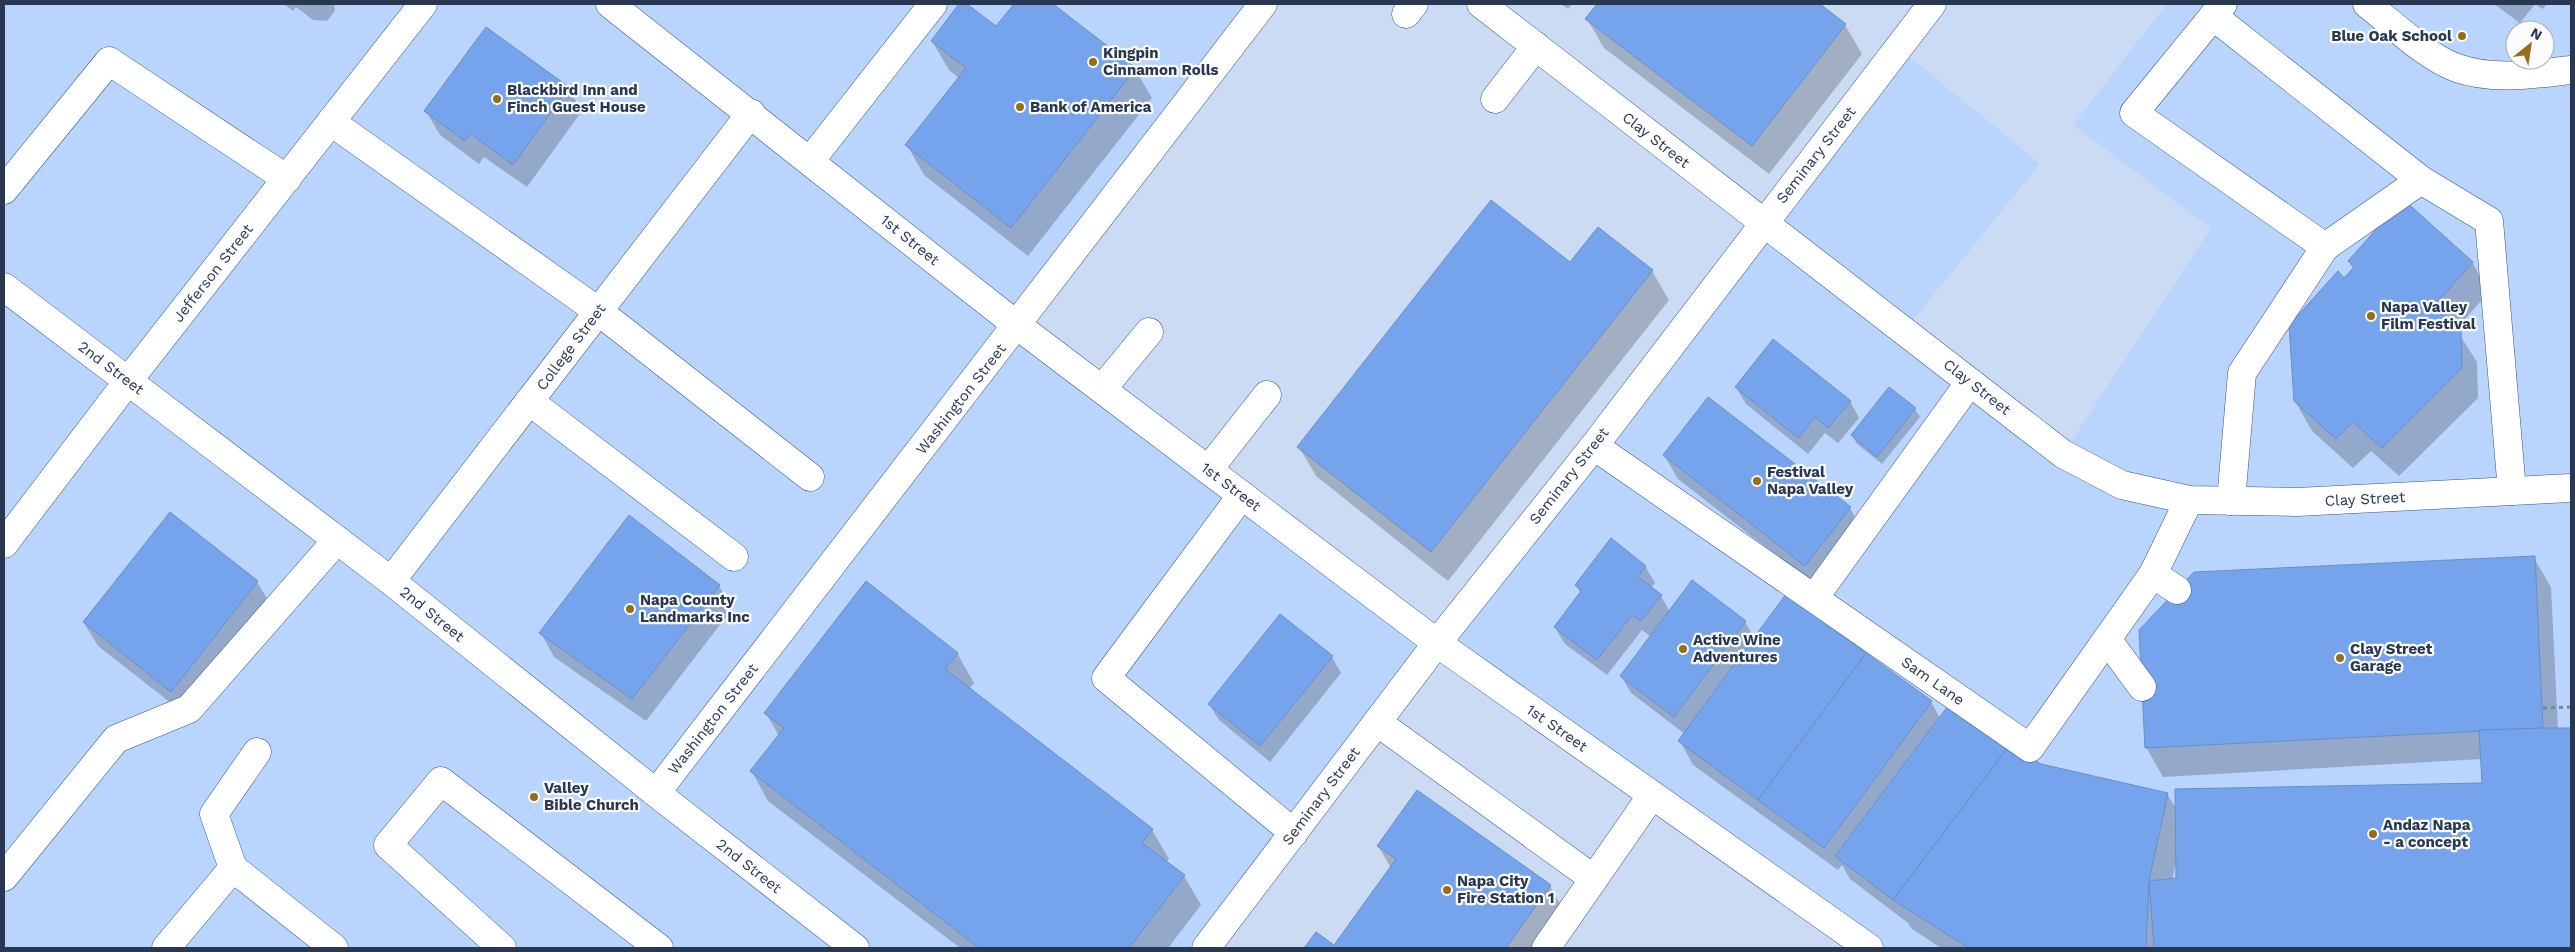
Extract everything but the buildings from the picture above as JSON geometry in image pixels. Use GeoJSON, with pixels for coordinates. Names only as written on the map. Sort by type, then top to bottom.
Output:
{"type":"FeatureCollection","features":[{"type":"Feature","properties":{"kind":"street","name":"Jefferson Street"},"geometry":{"type":"LineString","coordinates":[[4,544],[128,381],[423,4]]}},
{"type":"Feature","properties":{"kind":"street","name":"1st Street"},"geometry":{"type":"LineString","coordinates":[[610,4],[751,112],[1018,326],[1437,642],[1869,948]]}},
{"type":"Feature","properties":{"kind":"street"},"geometry":{"type":"LineString","coordinates":[[810,161],[933,4]]}},
{"type":"Feature","properties":{"kind":"street","name":"Washington Street"},"geometry":{"type":"LineString","coordinates":[[656,793],[1018,326],[1263,4]]}},
{"type":"Feature","properties":{"kind":"street","name":"Clay Street"},"geometry":{"type":"LineString","coordinates":[[1481,4],[2063,454],[2122,485],[2189,500],[2297,502],[2571,488]]}},
{"type":"Feature","properties":{"kind":"street","name":"Seminary Street"},"geometry":{"type":"LineString","coordinates":[[1206,948],[1437,642],[1594,446],[1932,4]]}},
{"type":"Feature","properties":{"kind":"street"},"geometry":{"type":"LineString","coordinates":[[2367,4],[2435,56],[2456,68],[2478,73],[2501,75],[2571,70]]}},
{"type":"Feature","properties":{"kind":"street"},"geometry":{"type":"LineString","coordinates":[[2325,247],[2134,113],[2218,10],[2421,180],[2489,221],[2512,491]]}},
{"type":"Feature","properties":{"kind":"street"},"geometry":{"type":"LineString","coordinates":[[1495,99],[1536,46]]}},
{"type":"Feature","properties":{"kind":"street"},"geometry":{"type":"LineString","coordinates":[[4,190],[109,61],[288,178]]}},
{"type":"Feature","properties":{"kind":"street","name":"College Street"},"geometry":{"type":"LineString","coordinates":[[391,581],[751,112]]}},
{"type":"Feature","properties":{"kind":"street"},"geometry":{"type":"LineString","coordinates":[[331,122],[598,311],[810,478]]}},
{"type":"Feature","properties":{"kind":"street"},"geometry":{"type":"LineString","coordinates":[[2231,501],[2242,373],[2325,247],[2421,180]]}},
{"type":"Feature","properties":{"kind":"street","name":"2nd Street"},"geometry":{"type":"LineString","coordinates":[[4,287],[391,581],[656,793],[855,948]]}},
{"type":"Feature","properties":{"kind":"street"},"geometry":{"type":"LineString","coordinates":[[1102,389],[1149,332]]}},
{"type":"Feature","properties":{"kind":"street"},"geometry":{"type":"LineString","coordinates":[[1814,598],[1970,382]]}},
{"type":"Feature","properties":{"kind":"street"},"geometry":{"type":"LineString","coordinates":[[1208,470],[1267,395]]}},
{"type":"Feature","properties":{"kind":"street"},"geometry":{"type":"LineString","coordinates":[[529,401],[734,557]]}},
{"type":"Feature","properties":{"kind":"street","name":"Sam Lane"},"geometry":{"type":"LineString","coordinates":[[1594,446],[2030,748],[2153,574],[2189,500]]}},
{"type":"Feature","properties":{"kind":"street"},"geometry":{"type":"LineString","coordinates":[[1242,495],[1106,678],[1294,833]]}},
{"type":"Feature","properties":{"kind":"street"},"geometry":{"type":"LineString","coordinates":[[4,877],[116,739],[189,709],[337,540]]}},
{"type":"Feature","properties":{"kind":"street"},"geometry":{"type":"LineString","coordinates":[[2153,574],[2177,590]]}},
{"type":"Feature","properties":{"kind":"street"},"geometry":{"type":"LineString","coordinates":[[2107,639],[2142,687]]}},
{"type":"Feature","properties":{"kind":"street"},"geometry":{"type":"LineString","coordinates":[[1377,722],[1594,879]]}},
{"type":"Feature","properties":{"kind":"street"},"geometry":{"type":"LineString","coordinates":[[257,752],[214,814],[233,868],[334,948]]}},
{"type":"Feature","properties":{"kind":"street"},"geometry":{"type":"LineString","coordinates":[[502,948],[388,845],[440,781],[660,948]]}},
{"type":"Feature","properties":{"kind":"street"},"geometry":{"type":"LineString","coordinates":[[1546,948],[1652,795]]}},
{"type":"Feature","properties":{"kind":"street"},"geometry":{"type":"LineString","coordinates":[[166,948],[233,868]]}},
{"type":"Feature","properties":{"kind":"path"},"geometry":{"type":"LineString","coordinates":[[2543,708],[2571,708]]}},
{"type":"Feature","properties":{"kind":"shaded area"},"geometry":{"type":"Polygon","coordinates":[[[4,4],[1263,4],[1018,326],[1437,642],[1899,48],[2040,164],[1904,331],[2063,454],[2211,228],[2073,125],[2167,4],[2571,4],[2571,948],[1869,948],[1437,643],[1206,948],[4,948],[4,4]]]}},
{"type":"Feature","properties":{"kind":"place","name":"Blue Oak School"},"geometry":{"type":"Point","coordinates":[2462,36]}},
{"type":"Feature","properties":{"kind":"place","name":"Kingpin Cinnamon Rolls"},"geometry":{"type":"Point","coordinates":[1093,62]}},
{"type":"Feature","properties":{"kind":"place","name":"Blackbird Inn and Finch Guest House"},"geometry":{"type":"Point","coordinates":[497,99]}},
{"type":"Feature","properties":{"kind":"place","name":"Bank of America"},"geometry":{"type":"Point","coordinates":[1020,107]}},
{"type":"Feature","properties":{"kind":"place","name":"Napa Valley Film Festival"},"geometry":{"type":"Point","coordinates":[2371,316]}},
{"type":"Feature","properties":{"kind":"place","name":"Festival Napa Valley"},"geometry":{"type":"Point","coordinates":[1757,481]}},
{"type":"Feature","properties":{"kind":"place","name":"Napa County Landmarks Inc"},"geometry":{"type":"Point","coordinates":[630,609]}},
{"type":"Feature","properties":{"kind":"place","name":"Active Wine Adventures"},"geometry":{"type":"Point","coordinates":[1683,649]}},
{"type":"Feature","properties":{"kind":"place","name":"Clay Street Garage"},"geometry":{"type":"Point","coordinates":[2340,658]}},
{"type":"Feature","properties":{"kind":"place","name":"Valley Bible Church"},"geometry":{"type":"Point","coordinates":[534,797]}},
{"type":"Feature","properties":{"kind":"place","name":"Andaz Napa - a concept"},"geometry":{"type":"Point","coordinates":[2373,834]}},
{"type":"Feature","properties":{"kind":"place","name":"Napa City Fire Station 1"},"geometry":{"type":"Point","coordinates":[1447,890]}}]}
